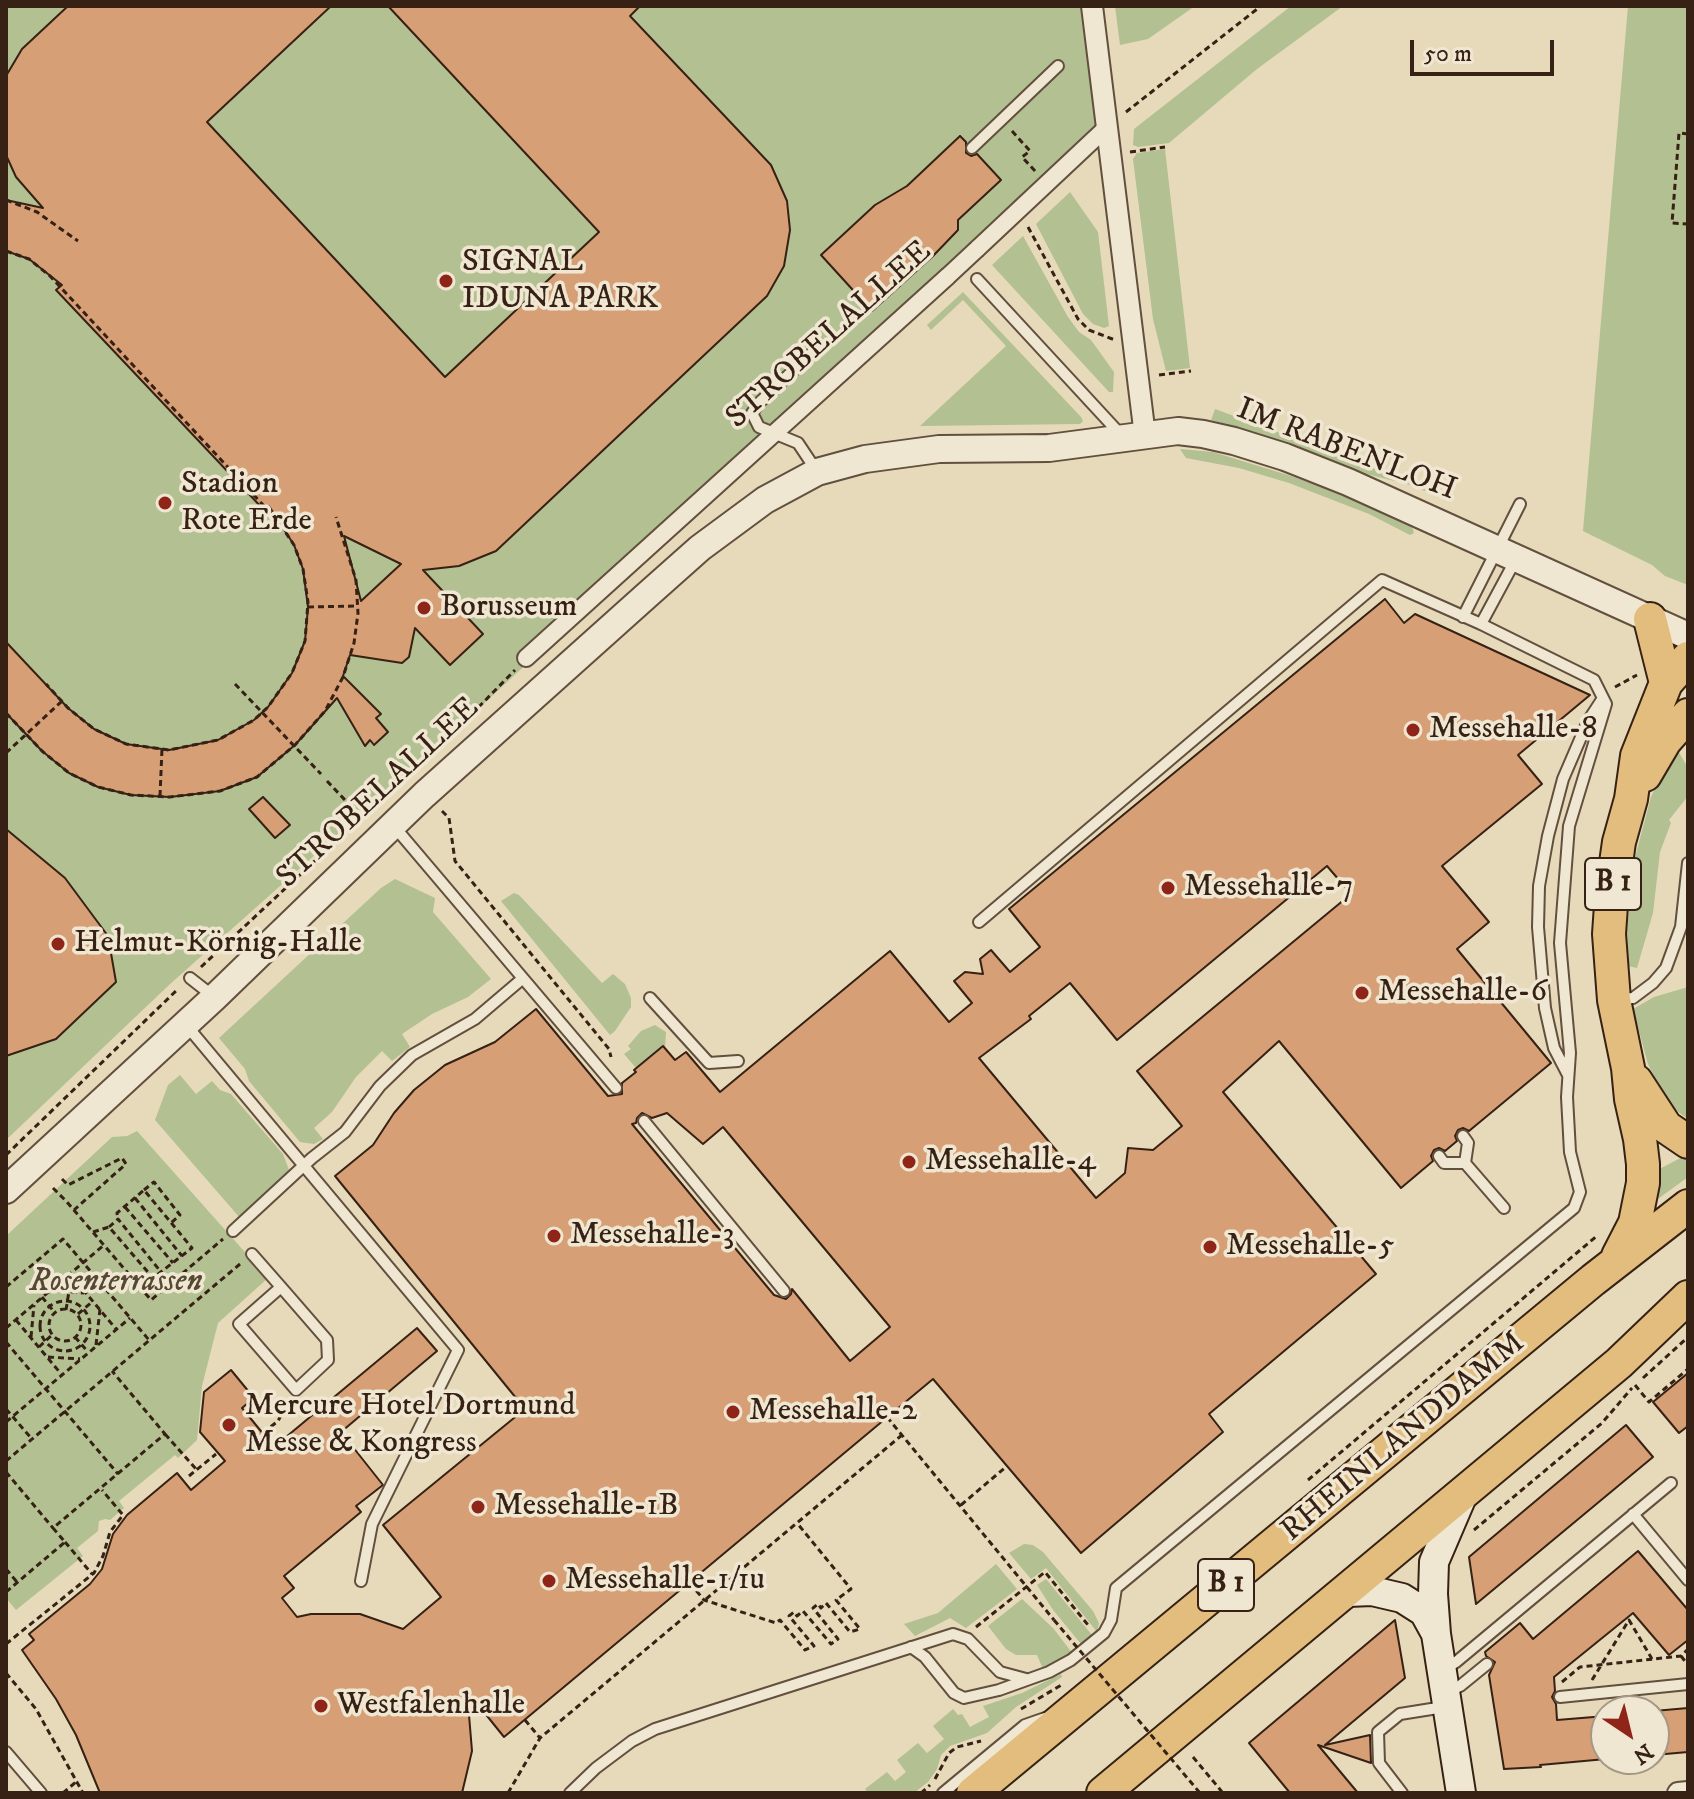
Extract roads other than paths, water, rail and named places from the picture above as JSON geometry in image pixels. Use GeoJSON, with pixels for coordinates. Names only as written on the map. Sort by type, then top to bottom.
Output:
{"type":"FeatureCollection","features":[{"type":"Feature","properties":{"kind":"main road"},"geometry":{"type":"LineString","coordinates":[[1650,619],[1664,682]]}},
{"type":"Feature","properties":{"kind":"main road","name":"B 1"},"geometry":{"type":"LineString","coordinates":[[1603,1273],[1627,1243],[1635,1223],[1643,1183],[1640,1139],[1614,1000],[1609,934],[1612,891],[1637,756],[1664,682],[1687,637]]}},
{"type":"Feature","properties":{"kind":"main road","name":"B 1"},"geometry":{"type":"LineString","coordinates":[[1664,682],[1665,741]]}},
{"type":"Feature","properties":{"kind":"main road","name":"B 1"},"geometry":{"type":"LineString","coordinates":[[1631,799],[1665,741],[1688,715]]}},
{"type":"Feature","properties":{"kind":"main road","name":"B 1"},"geometry":{"type":"LineString","coordinates":[[1628,1068],[1666,1127],[1688,1142]]}},
{"type":"Feature","properties":{"kind":"main road","name":"RHEINLANDDAMM"},"geometry":{"type":"LineString","coordinates":[[973,1793],[1069,1695],[1688,1206]]}},
{"type":"Feature","properties":{"kind":"main road","name":"B 1"},"geometry":{"type":"LineString","coordinates":[[1103,1793],[1619,1363],[1688,1297]]}},
{"type":"Feature","properties":{"kind":"main road"},"geometry":{"type":"LineString","coordinates":[[1461,1793],[1436,1634],[1433,1594],[1434,1562],[1464,1492]]}},
{"type":"Feature","properties":{"kind":"main road"},"geometry":{"type":"LineString","coordinates":[[1335,1600],[1348,1592],[1372,1591],[1402,1598],[1424,1612],[1436,1634]]}},
{"type":"Feature","properties":{"kind":"street"},"geometry":{"type":"LineString","coordinates":[[1092,6],[1138,379],[1134,437]]}},
{"type":"Feature","properties":{"kind":"street","name":"STROBELALLEE"},"geometry":{"type":"LineString","coordinates":[[526,658],[948,276],[1107,127]]}},
{"type":"Feature","properties":{"kind":"street","name":"IM RABENLOH"},"geometry":{"type":"LineString","coordinates":[[817,472],[865,459],[939,449],[1049,448],[1178,431],[1234,441],[1348,482],[1687,637]]}},
{"type":"Feature","properties":{"kind":"street","name":"STROBELALLEE"},"geometry":{"type":"LineString","coordinates":[[6,1190],[215,997],[424,795],[700,548],[765,500],[817,472]]}},
{"type":"Feature","properties":{"kind":"street"},"geometry":{"type":"LineString","coordinates":[[1678,1793],[1688,1792]]}},
{"type":"Feature","properties":{"kind":"lane"},"geometry":{"type":"LineString","coordinates":[[972,148],[1058,66]]}},
{"type":"Feature","properties":{"kind":"lane"},"geometry":{"type":"LineString","coordinates":[[977,279],[1134,437]]}},
{"type":"Feature","properties":{"kind":"lane"},"geometry":{"type":"LineString","coordinates":[[814,351],[752,413],[759,427],[798,443],[817,472]]}},
{"type":"Feature","properties":{"kind":"lane"},"geometry":{"type":"LineString","coordinates":[[1481,624],[1508,553],[1520,504]]}},
{"type":"Feature","properties":{"kind":"lane"},"geometry":{"type":"LineString","coordinates":[[1463,617],[1508,553]]}},
{"type":"Feature","properties":{"kind":"lane"},"geometry":{"type":"LineString","coordinates":[[911,1647],[925,1657],[959,1697],[969,1698],[1061,1666],[1099,1638],[1111,1620],[1116,1588],[1574,1208],[1580,1192],[1570,1152],[1567,1097],[1570,1053],[1560,943],[1569,826],[1606,704],[1594,680],[1481,624],[1382,580],[979,922]]}},
{"type":"Feature","properties":{"kind":"lane"},"geometry":{"type":"LineString","coordinates":[[1569,1076],[1554,1048],[1545,1008],[1538,927],[1539,886],[1563,779],[1576,746],[1603,698]]}},
{"type":"Feature","properties":{"kind":"lane"},"geometry":{"type":"LineString","coordinates":[[393,825],[616,1088]]}},
{"type":"Feature","properties":{"kind":"lane"},"geometry":{"type":"LineString","coordinates":[[1614,1000],[1633,998],[1666,968],[1681,927],[1688,863]]}},
{"type":"Feature","properties":{"kind":"lane"},"geometry":{"type":"LineString","coordinates":[[190,978],[215,997]]}},
{"type":"Feature","properties":{"kind":"lane"},"geometry":{"type":"LineString","coordinates":[[233,1231],[345,1132],[380,1086],[412,1055],[475,1019],[522,979]]}},
{"type":"Feature","properties":{"kind":"lane"},"geometry":{"type":"LineString","coordinates":[[650,998],[709,1063],[738,1061]]}},
{"type":"Feature","properties":{"kind":"lane"},"geometry":{"type":"LineString","coordinates":[[186,1024],[458,1350],[372,1524],[361,1581]]}},
{"type":"Feature","properties":{"kind":"lane"},"geometry":{"type":"LineString","coordinates":[[644,1121],[784,1291]]}},
{"type":"Feature","properties":{"kind":"lane"},"geometry":{"type":"LineString","coordinates":[[1463,1136],[1468,1143],[1465,1163]]}},
{"type":"Feature","properties":{"kind":"lane"},"geometry":{"type":"LineString","coordinates":[[1439,1156],[1444,1163],[1465,1163],[1504,1208]]}},
{"type":"Feature","properties":{"kind":"lane"},"geometry":{"type":"LineString","coordinates":[[252,1254],[281,1287],[327,1340],[328,1360],[296,1390],[239,1324],[281,1287]]}},
{"type":"Feature","properties":{"kind":"lane"},"geometry":{"type":"LineString","coordinates":[[1444,1690],[1456,1662],[1671,1483]]}},
{"type":"Feature","properties":{"kind":"lane"},"geometry":{"type":"LineString","coordinates":[[1633,1514],[1688,1580]]}},
{"type":"Feature","properties":{"kind":"lane"},"geometry":{"type":"LineString","coordinates":[[570,1793],[596,1768],[632,1741],[655,1729],[953,1634],[963,1637],[1000,1672],[1028,1679]]}},
{"type":"Feature","properties":{"kind":"lane"},"geometry":{"type":"LineString","coordinates":[[1402,1793],[1379,1763],[1378,1732],[1400,1714],[1444,1690],[1460,1686],[1487,1664]]}},
{"type":"Feature","properties":{"kind":"lane"},"geometry":{"type":"LineString","coordinates":[[1560,1697],[1688,1684]]}},
{"type":"Feature","properties":{"kind":"lane"},"geometry":{"type":"LineString","coordinates":[[943,1793],[1025,1725],[1069,1695]]}},
{"type":"Feature","properties":{"kind":"lane"},"geometry":{"type":"LineString","coordinates":[[6,1752],[41,1793]]}},
{"type":"Feature","properties":{"kind":"place","name":"SIGNAL IDUNA PARK"},"geometry":{"type":"Point","coordinates":[446,281]}},
{"type":"Feature","properties":{"kind":"place","name":"Stadion Rote Erde"},"geometry":{"type":"Point","coordinates":[165,503]}},
{"type":"Feature","properties":{"kind":"place","name":"Borusseum"},"geometry":{"type":"Point","coordinates":[424,608]}},
{"type":"Feature","properties":{"kind":"place","name":"Messehalle-8"},"geometry":{"type":"Point","coordinates":[1413,730]}},
{"type":"Feature","properties":{"kind":"place","name":"Messehalle-7"},"geometry":{"type":"Point","coordinates":[1168,888]}},
{"type":"Feature","properties":{"kind":"place","name":"Helmut-Körnig-Halle"},"geometry":{"type":"Point","coordinates":[58,944]}},
{"type":"Feature","properties":{"kind":"place","name":"Messehalle-6"},"geometry":{"type":"Point","coordinates":[1362,993]}},
{"type":"Feature","properties":{"kind":"place","name":"Messehalle-4"},"geometry":{"type":"Point","coordinates":[909,1162]}},
{"type":"Feature","properties":{"kind":"place","name":"Messehalle-3"},"geometry":{"type":"Point","coordinates":[554,1236]}},
{"type":"Feature","properties":{"kind":"place","name":"Messehalle-5"},"geometry":{"type":"Point","coordinates":[1210,1247]}},
{"type":"Feature","properties":{"kind":"place","name":"Messehalle-2"},"geometry":{"type":"Point","coordinates":[733,1412]}},
{"type":"Feature","properties":{"kind":"place","name":"Mercure Hotel Dortmund Messe & Kongress"},"geometry":{"type":"Point","coordinates":[229,1425]}},
{"type":"Feature","properties":{"kind":"place","name":"Messehalle-1B"},"geometry":{"type":"Point","coordinates":[478,1507]}},
{"type":"Feature","properties":{"kind":"place","name":"Messehalle-1/1u"},"geometry":{"type":"Point","coordinates":[549,1581]}},
{"type":"Feature","properties":{"kind":"place","name":"Westfalenhalle"},"geometry":{"type":"Point","coordinates":[321,1706]}},
{"type":"Feature","properties":{"kind":"park label","name":"Rosenterrassen"},"geometry":{"type":"Point","coordinates":[116,1283]}}]}
